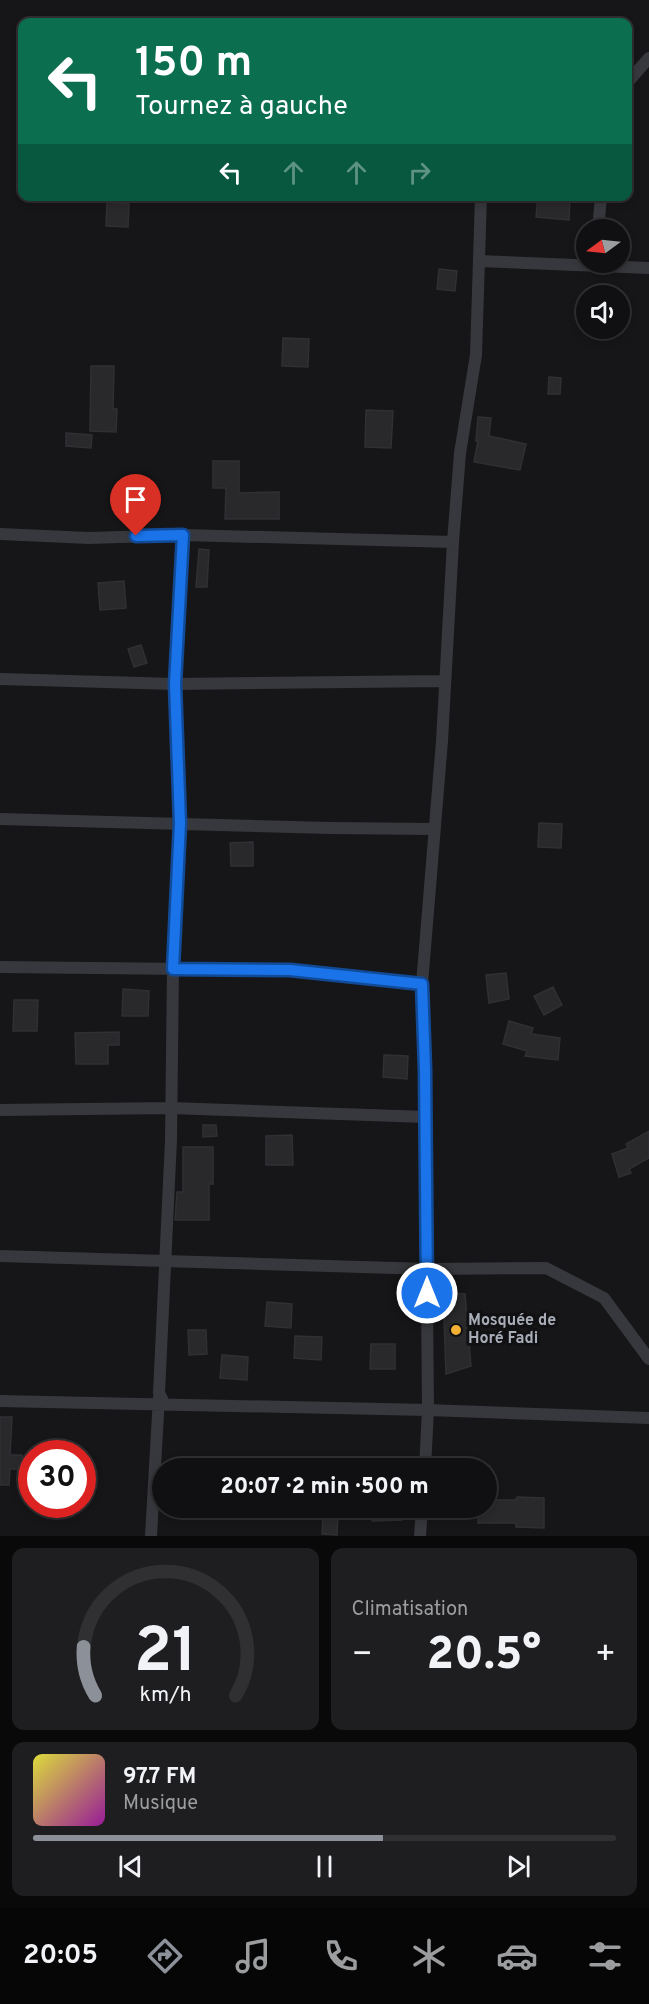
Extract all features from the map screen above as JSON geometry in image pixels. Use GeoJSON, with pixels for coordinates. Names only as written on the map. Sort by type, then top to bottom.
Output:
{"type":"FeatureCollection","features":[{"type":"Feature","properties":{"kind":"street"},"geometry":{"type":"LineString","coordinates":[[632,77],[649,58]]}},
{"type":"Feature","properties":{"kind":"street"},"geometry":{"type":"LineString","coordinates":[[425,1458],[428,1410],[426,1117],[422,984],[460,453],[476,355],[481,201]]}},
{"type":"Feature","properties":{"kind":"street"},"geometry":{"type":"LineString","coordinates":[[599,219],[601,201]]}},
{"type":"Feature","properties":{"kind":"street"},"geometry":{"type":"LineString","coordinates":[[479,261],[576,264]]}},
{"type":"Feature","properties":{"kind":"street"},"geometry":{"type":"LineString","coordinates":[[630,267],[649,268]]}},
{"type":"Feature","properties":{"kind":"street"},"geometry":{"type":"LineString","coordinates":[[0,534],[88,538],[183,535],[453,542]]}},
{"type":"Feature","properties":{"kind":"street"},"geometry":{"type":"LineString","coordinates":[[151,1536],[160,1400],[171,1108],[173,969],[180,823],[175,684],[183,535]]}},
{"type":"Feature","properties":{"kind":"street"},"geometry":{"type":"LineString","coordinates":[[0,679],[175,684],[445,681]]}},
{"type":"Feature","properties":{"kind":"street"},"geometry":{"type":"LineString","coordinates":[[0,819],[434,829]]}},
{"type":"Feature","properties":{"kind":"street"},"geometry":{"type":"LineString","coordinates":[[0,967],[290,970],[422,984]]}},
{"type":"Feature","properties":{"kind":"street"},"geometry":{"type":"LineString","coordinates":[[0,1110],[171,1108],[426,1117]]}},
{"type":"Feature","properties":{"kind":"street"},"geometry":{"type":"LineString","coordinates":[[0,1256],[427,1269],[546,1268],[604,1298],[649,1359]]}},
{"type":"Feature","properties":{"kind":"street"},"geometry":{"type":"LineString","coordinates":[[0,1401],[90,1404],[160,1400],[649,1418]]}},
{"type":"Feature","properties":{"kind":"street"},"geometry":{"type":"LineString","coordinates":[[420,1536],[421,1518]]}},
{"type":"Feature","properties":{"kind":"building"},"geometry":{"type":"Polygon","coordinates":[[[538,201],[570,201],[569,220],[536,217],[538,201]]]}},
{"type":"Feature","properties":{"kind":"building"},"geometry":{"type":"Polygon","coordinates":[[[107,202],[129,204],[128,227],[106,226],[107,202]]]}},
{"type":"Feature","properties":{"kind":"building"},"geometry":{"type":"Polygon","coordinates":[[[439,269],[457,271],[455,291],[437,289],[439,269]]]}},
{"type":"Feature","properties":{"kind":"building"},"geometry":{"type":"Polygon","coordinates":[[[283,338],[309,339],[308,367],[282,366],[283,338]]]}},
{"type":"Feature","properties":{"kind":"building"},"geometry":{"type":"Polygon","coordinates":[[[91,366],[114,366],[113,409],[117,409],[116,432],[90,431],[91,366]]]}},
{"type":"Feature","properties":{"kind":"building"},"geometry":{"type":"Polygon","coordinates":[[[549,377],[561,378],[560,394],[548,394],[549,377]]]}},
{"type":"Feature","properties":{"kind":"building"},"geometry":{"type":"Polygon","coordinates":[[[366,410],[393,411],[391,448],[365,447],[366,410]]]}},
{"type":"Feature","properties":{"kind":"building"},"geometry":{"type":"Polygon","coordinates":[[[478,417],[491,418],[489,436],[526,444],[520,470],[474,462],[478,441],[476,441],[478,417]]]}},
{"type":"Feature","properties":{"kind":"building"},"geometry":{"type":"Polygon","coordinates":[[[66,433],[92,435],[91,448],[66,446],[66,433]]]}},
{"type":"Feature","properties":{"kind":"building"},"geometry":{"type":"Polygon","coordinates":[[[213,461],[239,461],[239,493],[279,492],[279,519],[225,519],[226,488],[213,488],[213,461]]]}},
{"type":"Feature","properties":{"kind":"building"},"geometry":{"type":"Polygon","coordinates":[[[199,549],[209,550],[207,587],[196,587],[199,549]]]}},
{"type":"Feature","properties":{"kind":"building"},"geometry":{"type":"Polygon","coordinates":[[[124,581],[126,608],[100,610],[98,583],[124,581]]]}},
{"type":"Feature","properties":{"kind":"building"},"geometry":{"type":"Polygon","coordinates":[[[141,645],[147,663],[134,667],[128,649],[141,645]]]}},
{"type":"Feature","properties":{"kind":"building"},"geometry":{"type":"Polygon","coordinates":[[[539,823],[562,824],[561,848],[538,847],[539,823]]]}},
{"type":"Feature","properties":{"kind":"building"},"geometry":{"type":"Polygon","coordinates":[[[253,842],[253,866],[231,866],[230,843],[253,842]]]}},
{"type":"Feature","properties":{"kind":"building"},"geometry":{"type":"Polygon","coordinates":[[[506,973],[509,999],[489,1003],[486,975],[506,973]]]}},
{"type":"Feature","properties":{"kind":"building"},"geometry":{"type":"Polygon","coordinates":[[[553,987],[562,1005],[544,1015],[534,996],[553,987]]]}},
{"type":"Feature","properties":{"kind":"building"},"geometry":{"type":"Polygon","coordinates":[[[123,989],[149,991],[148,1016],[122,1016],[123,989]]]}},
{"type":"Feature","properties":{"kind":"building"},"geometry":{"type":"Polygon","coordinates":[[[14,1000],[38,1000],[37,1031],[13,1031],[14,1000]]]}},
{"type":"Feature","properties":{"kind":"building"},"geometry":{"type":"Polygon","coordinates":[[[509,1021],[533,1028],[531,1034],[560,1038],[558,1060],[525,1056],[527,1051],[503,1044],[509,1021]]]}},
{"type":"Feature","properties":{"kind":"building"},"geometry":{"type":"Polygon","coordinates":[[[119,1032],[119,1045],[108,1045],[108,1064],[76,1064],[75,1033],[119,1032]]]}},
{"type":"Feature","properties":{"kind":"building"},"geometry":{"type":"Polygon","coordinates":[[[384,1055],[408,1056],[407,1079],[383,1077],[384,1055]]]}},
{"type":"Feature","properties":{"kind":"building"},"geometry":{"type":"Polygon","coordinates":[[[203,1125],[216,1125],[217,1136],[203,1137],[203,1125]]]}},
{"type":"Feature","properties":{"kind":"building"},"geometry":{"type":"Polygon","coordinates":[[[649,1131],[649,1158],[629,1169],[631,1173],[619,1177],[612,1154],[628,1148],[626,1144],[649,1131]]]}},
{"type":"Feature","properties":{"kind":"building"},"geometry":{"type":"Polygon","coordinates":[[[292,1135],[293,1165],[266,1165],[266,1136],[292,1135]]]}},
{"type":"Feature","properties":{"kind":"building"},"geometry":{"type":"Polygon","coordinates":[[[183,1147],[213,1147],[213,1184],[209,1184],[209,1220],[175,1220],[177,1192],[183,1192],[183,1147]]]}},
{"type":"Feature","properties":{"kind":"building","name":"Mosquée de Horé Fadi"},"geometry":{"type":"Polygon","coordinates":[[[443,1293],[465,1294],[471,1366],[446,1374],[443,1293]]]}},
{"type":"Feature","properties":{"kind":"building"},"geometry":{"type":"Polygon","coordinates":[[[267,1302],[292,1304],[291,1328],[265,1326],[267,1302]]]}},
{"type":"Feature","properties":{"kind":"building"},"geometry":{"type":"Polygon","coordinates":[[[188,1330],[206,1330],[207,1354],[189,1355],[188,1330]]]}},
{"type":"Feature","properties":{"kind":"building"},"geometry":{"type":"Polygon","coordinates":[[[295,1336],[322,1337],[321,1360],[294,1358],[295,1336]]]}},
{"type":"Feature","properties":{"kind":"building"},"geometry":{"type":"Polygon","coordinates":[[[371,1344],[395,1344],[395,1369],[370,1369],[371,1344]]]}},
{"type":"Feature","properties":{"kind":"building"},"geometry":{"type":"Polygon","coordinates":[[[222,1355],[248,1357],[247,1380],[220,1378],[222,1355]]]}},
{"type":"Feature","properties":{"kind":"building"},"geometry":{"type":"Polygon","coordinates":[[[0,1417],[12,1417],[10,1455],[18,1455],[18,1469],[10,1469],[9,1485],[0,1485],[0,1417]]]}},
{"type":"Feature","properties":{"kind":"building"},"geometry":{"type":"Polygon","coordinates":[[[517,1497],[544,1498],[544,1528],[516,1527],[516,1523],[478,1523],[478,1518],[497,1518],[497,1500],[516,1500],[517,1497]]]}},
{"type":"Feature","properties":{"kind":"building"},"geometry":{"type":"Polygon","coordinates":[[[323,1518],[338,1518],[337,1535],[322,1534],[323,1518]]]}},
{"type":"Feature","properties":{"kind":"building"},"geometry":{"type":"Polygon","coordinates":[[[372,1518],[402,1518],[402,1520],[372,1521],[372,1518]]]}},
{"type":"Feature","properties":{"kind":"place","name":"Mosquée de Horé Fadi"},"geometry":{"type":"Point","coordinates":[456,1330]}},
{"type":"Feature","properties":{"kind":"route"},"geometry":{"type":"LineString","coordinates":[[136,536],[183,535],[175,684],[180,823],[173,969],[290,970],[422,984],[427,1293]]}}]}
